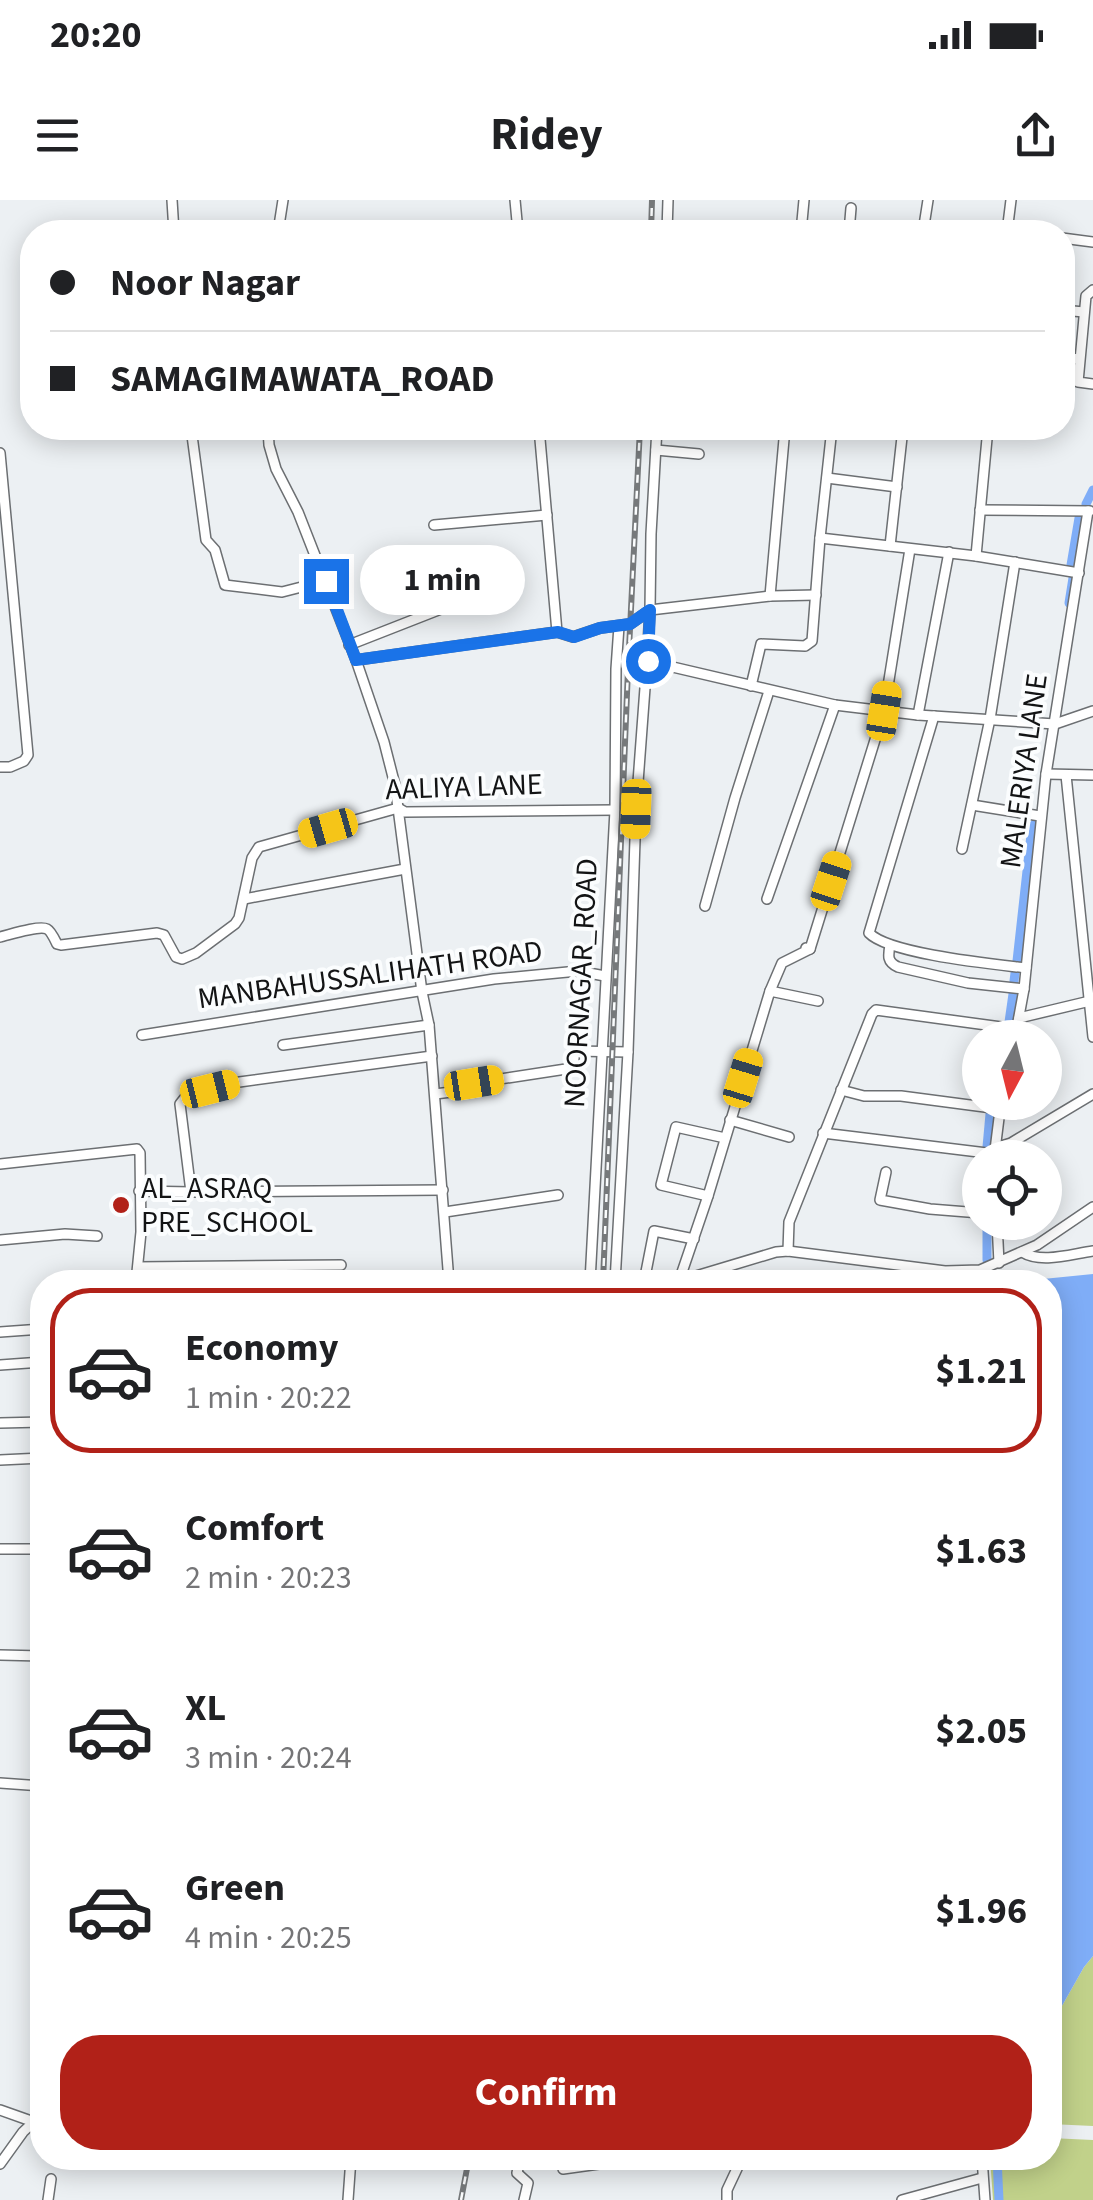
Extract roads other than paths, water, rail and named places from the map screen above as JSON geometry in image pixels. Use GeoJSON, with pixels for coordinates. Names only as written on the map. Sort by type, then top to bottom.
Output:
{"type":"FeatureCollection","features":[{"type":"Feature","properties":{"kind":"street"},"geometry":{"type":"LineString","coordinates":[[850,220],[851,208]]}},
{"type":"Feature","properties":{"kind":"street"},"geometry":{"type":"LineString","coordinates":[[1093,290],[1086,296],[1078,382],[1093,384]]}},
{"type":"Feature","properties":{"kind":"street"},"geometry":{"type":"LineString","coordinates":[[1075,311],[1084,312]]}},
{"type":"Feature","properties":{"kind":"street"},"geometry":{"type":"LineString","coordinates":[[1081,336],[1093,337]]}},
{"type":"Feature","properties":{"kind":"street"},"geometry":{"type":"LineString","coordinates":[[1075,359],[1079,359]]}},
{"type":"Feature","properties":{"kind":"street"},"geometry":{"type":"LineString","coordinates":[[192,440],[206,540],[215,550],[225,585],[282,592],[326,581]]}},
{"type":"Feature","properties":{"kind":"street"},"geometry":{"type":"LineString","coordinates":[[269,440],[276,469],[298,512],[356,660],[395,785],[429,1025],[448,1270]]}},
{"type":"Feature","properties":{"kind":"street"},"geometry":{"type":"LineString","coordinates":[[540,440],[558,632]]}},
{"type":"Feature","properties":{"kind":"street"},"geometry":{"type":"LineString","coordinates":[[616,1270],[656,440]]}},
{"type":"Feature","properties":{"kind":"street"},"geometry":{"type":"LineString","coordinates":[[770,596],[784,440]]}},
{"type":"Feature","properties":{"kind":"street"},"geometry":{"type":"LineString","coordinates":[[752,686],[761,644],[810,643],[831,440]]}},
{"type":"Feature","properties":{"kind":"street"},"geometry":{"type":"LineString","coordinates":[[890,546],[902,440]]}},
{"type":"Feature","properties":{"kind":"street"},"geometry":{"type":"LineString","coordinates":[[976,556],[987,440]]}},
{"type":"Feature","properties":{"kind":"street"},"geometry":{"type":"LineString","coordinates":[[656,450],[700,454]]}},
{"type":"Feature","properties":{"kind":"street"},"geometry":{"type":"LineString","coordinates":[[0,453],[28,756],[24,762],[0,767]]}},
{"type":"Feature","properties":{"kind":"street"},"geometry":{"type":"LineString","coordinates":[[827,478],[897,487]]}},
{"type":"Feature","properties":{"kind":"street"},"geometry":{"type":"LineString","coordinates":[[980,510],[1090,511]]}},
{"type":"Feature","properties":{"kind":"street","name":"MALERIYA LANE"},"geometry":{"type":"LineString","coordinates":[[1019,1018],[1040,816],[1090,511]]}},
{"type":"Feature","properties":{"kind":"street"},"geometry":{"type":"LineString","coordinates":[[434,525],[548,514]]}},
{"type":"Feature","properties":{"kind":"street"},"geometry":{"type":"LineString","coordinates":[[820,538],[1079,572]]}},
{"type":"Feature","properties":{"kind":"street"},"geometry":{"type":"LineString","coordinates":[[682,1270],[770,991],[782,963],[808,948],[884,711],[910,548]]}},
{"type":"Feature","properties":{"kind":"street"},"geometry":{"type":"LineString","coordinates":[[918,715],[949,552]]}},
{"type":"Feature","properties":{"kind":"street"},"geometry":{"type":"LineString","coordinates":[[962,850],[990,719],[1015,562]]}},
{"type":"Feature","properties":{"kind":"street"},"geometry":{"type":"LineString","coordinates":[[356,660],[558,632],[574,637],[634,621],[650,610],[770,596],[816,595]]}},
{"type":"Feature","properties":{"kind":"street"},"geometry":{"type":"LineString","coordinates":[[349,644],[464,600]]}},
{"type":"Feature","properties":{"kind":"street","name":"NOORNAGAR_ROAD"},"geometry":{"type":"LineString","coordinates":[[591,1270],[616,810],[619,626]]}},
{"type":"Feature","properties":{"kind":"street"},"geometry":{"type":"LineString","coordinates":[[648,661],[835,705],[918,715],[1054,724],[1093,711]]}},
{"type":"Feature","properties":{"kind":"street"},"geometry":{"type":"LineString","coordinates":[[705,906],[769,691]]}},
{"type":"Feature","properties":{"kind":"street"},"geometry":{"type":"LineString","coordinates":[[767,899],[835,705]]}},
{"type":"Feature","properties":{"kind":"street"},"geometry":{"type":"LineString","coordinates":[[934,716],[868,933],[890,945],[1026,968]]}},
{"type":"Feature","properties":{"kind":"street"},"geometry":{"type":"LineString","coordinates":[[1046,774],[1093,775]]}},
{"type":"Feature","properties":{"kind":"street"},"geometry":{"type":"LineString","coordinates":[[1066,775],[1093,1037]]}},
{"type":"Feature","properties":{"kind":"street"},"geometry":{"type":"LineString","coordinates":[[972,805],[1040,816]]}},
{"type":"Feature","properties":{"kind":"street","name":"AALIYA LANE"},"geometry":{"type":"LineString","coordinates":[[244,899],[252,858],[259,847],[398,808],[405,812],[616,810]]}},
{"type":"Feature","properties":{"kind":"street"},"geometry":{"type":"LineString","coordinates":[[0,937],[40,928],[52,932],[61,945],[157,933],[164,935],[176,958],[182,959],[234,924],[244,899],[406,870]]}},
{"type":"Feature","properties":{"kind":"street"},"geometry":{"type":"LineString","coordinates":[[890,945],[888,956],[898,967],[968,983],[1024,989]]}},
{"type":"Feature","properties":{"kind":"street","name":"MANBAHUSSALIHATH ROAD"},"geometry":{"type":"LineString","coordinates":[[142,1035],[494,980],[578,970],[605,976]]}},
{"type":"Feature","properties":{"kind":"street"},"geometry":{"type":"LineString","coordinates":[[770,991],[818,1002]]}},
{"type":"Feature","properties":{"kind":"street"},"geometry":{"type":"LineString","coordinates":[[1019,1018],[1091,1001]]}},
{"type":"Feature","properties":{"kind":"street"},"geometry":{"type":"LineString","coordinates":[[788,1251],[789,1222],[872,1014],[876,1010],[962,1025]]}},
{"type":"Feature","properties":{"kind":"street"},"geometry":{"type":"LineString","coordinates":[[283,1045],[429,1025]]}},
{"type":"Feature","properties":{"kind":"street"},"geometry":{"type":"LineString","coordinates":[[435,1094],[474,1083],[566,1069],[573,1066],[575,1052],[628,1052]]}},
{"type":"Feature","properties":{"kind":"street"},"geometry":{"type":"LineString","coordinates":[[191,1192],[180,1104],[188,1094],[232,1084],[432,1056]]}},
{"type":"Feature","properties":{"kind":"street"},"geometry":{"type":"LineString","coordinates":[[840,1090],[864,1096],[962,1102]]}},
{"type":"Feature","properties":{"kind":"street"},"geometry":{"type":"LineString","coordinates":[[1018,1140],[1093,1094]]}},
{"type":"Feature","properties":{"kind":"street"},"geometry":{"type":"LineString","coordinates":[[730,1120],[789,1137]]}},
{"type":"Feature","properties":{"kind":"street"},"geometry":{"type":"LineString","coordinates":[[708,1196],[661,1185],[676,1128],[725,1138]]}},
{"type":"Feature","properties":{"kind":"street"},"geometry":{"type":"LineString","coordinates":[[823,1133],[962,1149]]}},
{"type":"Feature","properties":{"kind":"street"},"geometry":{"type":"LineString","coordinates":[[0,1164],[136,1149],[140,1153],[138,1270]]}},
{"type":"Feature","properties":{"kind":"street"},"geometry":{"type":"LineString","coordinates":[[886,1172],[880,1200],[962,1212]]}},
{"type":"Feature","properties":{"kind":"street"},"geometry":{"type":"LineString","coordinates":[[140,1190],[443,1190]]}},
{"type":"Feature","properties":{"kind":"street"},"geometry":{"type":"LineString","coordinates":[[444,1212],[558,1195]]}},
{"type":"Feature","properties":{"kind":"street"},"geometry":{"type":"LineString","coordinates":[[980,1270],[1037,1245],[1093,1207]]}},
{"type":"Feature","properties":{"kind":"street"},"geometry":{"type":"LineString","coordinates":[[646,1270],[654,1231],[694,1238]]}},
{"type":"Feature","properties":{"kind":"street"},"geometry":{"type":"LineString","coordinates":[[0,1240],[65,1234],[97,1236]]}},
{"type":"Feature","properties":{"kind":"street"},"geometry":{"type":"LineString","coordinates":[[998,1240],[1000,1263]]}},
{"type":"Feature","properties":{"kind":"street"},"geometry":{"type":"LineString","coordinates":[[1022,1252],[1042,1258],[1093,1250]]}},
{"type":"Feature","properties":{"kind":"street"},"geometry":{"type":"LineString","coordinates":[[717,1270],[788,1251],[937,1270]]}},
{"type":"Feature","properties":{"kind":"street"},"geometry":{"type":"LineString","coordinates":[[138,1267],[341,1265]]}},
{"type":"Feature","properties":{"kind":"street"},"geometry":{"type":"LineString","coordinates":[[0,1332],[30,1330]]}},
{"type":"Feature","properties":{"kind":"street"},"geometry":{"type":"LineString","coordinates":[[0,1365],[30,1363]]}},
{"type":"Feature","properties":{"kind":"street"},"geometry":{"type":"LineString","coordinates":[[0,1424],[30,1423]]}},
{"type":"Feature","properties":{"kind":"street"},"geometry":{"type":"LineString","coordinates":[[0,1460],[30,1459]]}},
{"type":"Feature","properties":{"kind":"street"},"geometry":{"type":"LineString","coordinates":[[0,1549],[30,1548]]}},
{"type":"Feature","properties":{"kind":"street"},"geometry":{"type":"LineString","coordinates":[[0,1655],[30,1656]]}},
{"type":"Feature","properties":{"kind":"street"},"geometry":{"type":"LineString","coordinates":[[0,1783],[30,1785]]}},
{"type":"Feature","properties":{"kind":"street"},"geometry":{"type":"LineString","coordinates":[[0,2110],[30,2121]]}},
{"type":"Feature","properties":{"kind":"street"},"geometry":{"type":"LineString","coordinates":[[0,2164],[30,2126]]}},
{"type":"Feature","properties":{"kind":"street"},"geometry":{"type":"LineString","coordinates":[[348,2200],[350,2170]]}},
{"type":"Feature","properties":{"kind":"street"},"geometry":{"type":"LineString","coordinates":[[518,2170],[528,2183],[524,2200]]}},
{"type":"Feature","properties":{"kind":"street"},"geometry":{"type":"LineString","coordinates":[[727,2200],[736,2170]]}},
{"type":"Feature","properties":{"kind":"street"},"geometry":{"type":"LineString","coordinates":[[982,2170],[984,2200]]}},
{"type":"Feature","properties":{"kind":"street"},"geometry":{"type":"LineString","coordinates":[[902,2200],[982,2178]]}},
{"type":"Feature","properties":{"kind":"street"},"geometry":{"type":"LineString","coordinates":[[48,2200],[51,2179]]}},
{"type":"Feature","properties":{"kind":"water"},"geometry":{"type":"Polygon","coordinates":[[[1093,1274],[1093,1956],[1062,2006],[1062,1277],[1093,1274]]]}},
{"type":"Feature","properties":{"kind":"waterway"},"geometry":{"type":"LineString","coordinates":[[1086,504],[1093,490]]}},
{"type":"Feature","properties":{"kind":"waterway"},"geometry":{"type":"LineString","coordinates":[[1071,565],[1079,518]]}},
{"type":"Feature","properties":{"kind":"waterway"},"geometry":{"type":"LineString","coordinates":[[1069,603],[1073,578]]}},
{"type":"Feature","properties":{"kind":"waterway"},"geometry":{"type":"LineString","coordinates":[[1017,961],[1032,826],[1036,823]]}},
{"type":"Feature","properties":{"kind":"waterway"},"geometry":{"type":"LineString","coordinates":[[1014,981],[1015,973]]}},
{"type":"Feature","properties":{"kind":"waterway"},"geometry":{"type":"LineString","coordinates":[[1009,1020],[1013,994]]}},
{"type":"Feature","properties":{"kind":"waterway"},"geometry":{"type":"LineString","coordinates":[[988,1140],[989,1120]]}},
{"type":"Feature","properties":{"kind":"waterway"},"geometry":{"type":"LineString","coordinates":[[987,1240],[987,1260]]}},
{"type":"Feature","properties":{"kind":"waterway"},"geometry":{"type":"LineString","coordinates":[[998,2170],[999,2200]]}},
{"type":"Feature","properties":{"kind":"railway"},"geometry":{"type":"LineString","coordinates":[[651,220],[652,200]]}},
{"type":"Feature","properties":{"kind":"railway"},"geometry":{"type":"LineString","coordinates":[[603,1270],[639,440]]}},
{"type":"Feature","properties":{"kind":"railway"},"geometry":{"type":"LineString","coordinates":[[461,2200],[467,2170]]}},
{"type":"Feature","properties":{"kind":"place","name":"AL_ASRAQ PRE_SCHOOL"},"geometry":{"type":"Point","coordinates":[121,1205]}}]}
